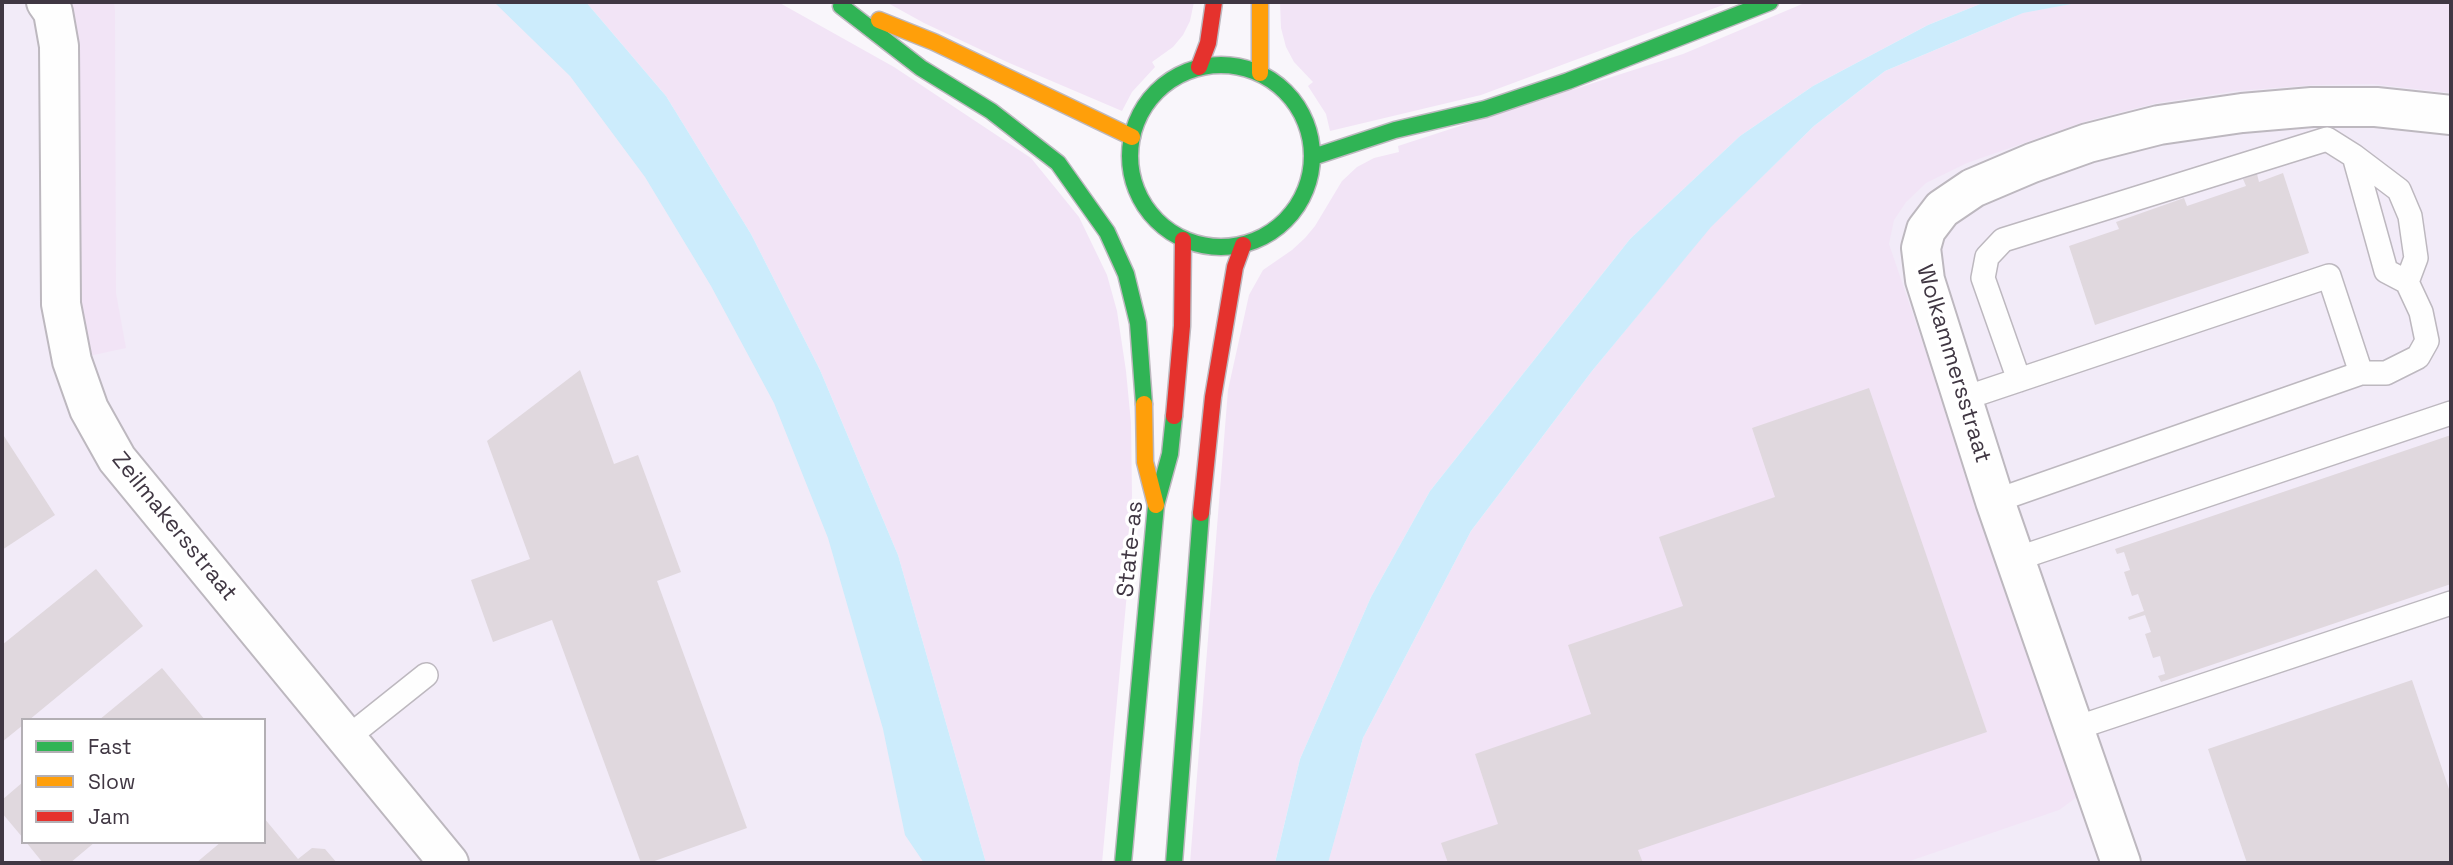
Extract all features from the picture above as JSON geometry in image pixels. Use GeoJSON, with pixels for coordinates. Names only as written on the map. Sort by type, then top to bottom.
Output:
{"type":"FeatureCollection","features":[{"type":"Feature","properties":{"kind":"main road"},"geometry":{"type":"LineString","coordinates":[[1199,67],[1208,43],[1214,2]]}},
{"type":"Feature","properties":{"kind":"main road"},"geometry":{"type":"LineString","coordinates":[[1260,2],[1260,72]]}},
{"type":"Feature","properties":{"kind":"main road"},"geometry":{"type":"LineString","coordinates":[[1313,157],[1395,130],[1485,109],[1568,82],[1770,2]]}},
{"type":"Feature","properties":{"kind":"main road"},"geometry":{"type":"LineString","coordinates":[[838,4],[934,42],[1132,137]]}},
{"type":"Feature","properties":{"kind":"main road"},"geometry":{"type":"LineString","coordinates":[[838,4],[921,68],[992,111],[1058,163],[1107,232],[1126,274],[1138,323],[1143,377],[1145,462],[1156,505]]}},
{"type":"Feature","properties":{"kind":"main road"},"geometry":{"type":"LineString","coordinates":[[1230,65],[1260,72],[1278,84],[1293,99],[1304,116],[1311,136],[1313,157],[1310,181],[1300,203],[1285,222],[1266,237],[1243,245],[1203,247],[1183,240],[1150,215],[1132,178],[1129,157],[1138,117],[1163,85],[1180,74],[1199,67],[1230,65]]}},
{"type":"Feature","properties":{"kind":"main road","name":"State-as"},"geometry":{"type":"LineString","coordinates":[[1124,863],[1156,505],[1170,454],[1182,326],[1183,240]]}},
{"type":"Feature","properties":{"kind":"main road"},"geometry":{"type":"LineString","coordinates":[[1174,863],[1203,483],[1213,397],[1235,267],[1243,245]]}},
{"type":"Feature","properties":{"kind":"street","name":"Zeilmakersstraat"},"geometry":{"type":"LineString","coordinates":[[46,2],[53,12],[59,46],[61,304],[72,361],[89,409],[117,459],[449,863]]}},
{"type":"Feature","properties":{"kind":"street","name":"Wolkammersstraat"},"geometry":{"type":"LineString","coordinates":[[2121,863],[1995,501],[1925,280],[1921,248],[1926,230],[1942,209],[1973,188],[2088,143],[2159,125],[2242,113],[2312,107],[2376,107],[2451,114]]}},
{"type":"Feature","properties":{"kind":"lane"},"geometry":{"type":"LineString","coordinates":[[2019,380],[1983,278],[1987,257],[2003,240],[2327,139],[2399,190],[2410,216],[2416,258],[2407,282]]}},
{"type":"Feature","properties":{"kind":"lane"},"geometry":{"type":"LineString","coordinates":[[1995,501],[2361,373],[2386,373],[2418,357],[2427,341],[2421,312],[2407,282],[2386,271],[2354,156]]}},
{"type":"Feature","properties":{"kind":"lane"},"geometry":{"type":"LineString","coordinates":[[1962,399],[2329,276],[2361,373]]}},
{"type":"Feature","properties":{"kind":"lane"},"geometry":{"type":"LineString","coordinates":[[2016,559],[2451,413]]}},
{"type":"Feature","properties":{"kind":"lane"},"geometry":{"type":"LineString","coordinates":[[2073,729],[2451,603]]}},
{"type":"Feature","properties":{"kind":"lane"},"geometry":{"type":"LineString","coordinates":[[347,738],[426,675]]}},
{"type":"Feature","properties":{"kind":"shaded area"},"geometry":{"type":"Polygon","coordinates":[[[2,2],[539,2],[692,184],[956,863],[2,863],[2,2]]]}},
{"type":"Feature","properties":{"kind":"shaded area"},"geometry":{"type":"Polygon","coordinates":[[[69,2],[114,2],[115,10],[116,293],[126,348],[89,356],[80,303],[78,44],[69,2]]]}},
{"type":"Feature","properties":{"kind":"shaded area"},"geometry":{"type":"Polygon","coordinates":[[[586,2],[778,2],[894,67],[1031,158],[1079,217],[1107,275],[1117,311],[1131,423],[1132,495],[1128,582],[1102,863],[986,863],[898,555],[820,370],[751,234],[666,96],[586,2]]]}},
{"type":"Feature","properties":{"kind":"shaded area"},"geometry":{"type":"Polygon","coordinates":[[[886,2],[1194,2],[1190,21],[1183,35],[1173,47],[1152,62],[1155,67],[1132,92],[1122,111],[1007,62],[886,2]]]}},
{"type":"Feature","properties":{"kind":"shaded area"},"geometry":{"type":"Polygon","coordinates":[[[1280,2],[1731,2],[1481,95],[1330,131],[1326,114],[1308,86],[1313,82],[1294,62],[1286,47],[1281,28],[1280,2]]]}},
{"type":"Feature","properties":{"kind":"shaded area"},"geometry":{"type":"Polygon","coordinates":[[[1807,2],[1985,2],[1928,25],[1813,86],[1740,136],[1630,239],[1430,491],[1371,597],[1300,759],[1275,863],[1190,863],[1228,390],[1249,295],[1263,270],[1305,238],[1342,181],[1357,167],[1374,158],[1399,152],[1398,146],[1683,54],[1807,2]]]}},
{"type":"Feature","properties":{"kind":"shaded area"},"geometry":{"type":"Polygon","coordinates":[[[2027,2],[2451,2],[2451,863],[1301,863],[2027,2]]]}},
{"type":"Feature","properties":{"kind":"shaded area"},"geometry":{"type":"Polygon","coordinates":[[[2082,2],[2451,2],[2451,93],[2373,84],[2313,85],[2236,91],[2157,103],[2090,120],[1967,163],[1926,183],[1906,202],[1894,220],[1889,244],[2077,797],[2059,810],[1904,863],[1328,863],[1363,738],[1471,531],[1592,371],[1710,227],[1814,126],[1885,71],[2023,13],[2082,2]]]}},
{"type":"Feature","properties":{"kind":"water"},"geometry":{"type":"Polygon","coordinates":[[[494,2],[586,2],[666,96],[751,234],[820,370],[898,555],[986,863],[924,863],[905,835],[883,729],[828,538],[774,403],[711,286],[645,177],[570,76],[494,2]]]}},
{"type":"Feature","properties":{"kind":"water"},"geometry":{"type":"Polygon","coordinates":[[[1985,2],[2082,2],[2023,13],[1885,71],[1814,126],[1711,227],[1592,371],[1471,531],[1363,738],[1328,863],[1275,863],[1300,759],[1371,597],[1430,491],[1630,239],[1740,136],[1813,86],[1928,25],[1985,2]]]}},
{"type":"Feature","properties":{"kind":"building"},"geometry":{"type":"Polygon","coordinates":[[[2283,173],[2309,253],[2095,325],[2069,246],[2119,229],[2116,222],[2184,198],[2187,206],[2246,186],[2243,179],[2257,174],[2259,182],[2283,173]]]}},
{"type":"Feature","properties":{"kind":"building"},"geometry":{"type":"Polygon","coordinates":[[[580,370],[614,464],[638,455],[681,572],[657,581],[747,828],[649,863],[641,863],[552,620],[493,642],[471,580],[530,559],[487,441],[580,370]]]}},
{"type":"Feature","properties":{"kind":"building"},"geometry":{"type":"Polygon","coordinates":[[[1869,388],[1987,732],[1638,850],[1643,863],[1448,863],[1441,843],[1498,824],[1475,754],[1591,714],[1568,645],[1683,606],[1659,537],[1775,497],[1752,428],[1869,388]]]}},
{"type":"Feature","properties":{"kind":"building"},"geometry":{"type":"Polygon","coordinates":[[[2,433],[55,515],[2,550],[2,433]]]}},
{"type":"Feature","properties":{"kind":"building"},"geometry":{"type":"Polygon","coordinates":[[[2451,435],[2451,584],[2161,682],[2158,676],[2165,674],[2160,656],[2153,658],[2145,634],[2151,632],[2145,615],[2129,620],[2128,617],[2144,611],[2138,594],[2132,596],[2124,572],[2130,570],[2124,552],[2117,554],[2115,549],[2451,435]]]}},
{"type":"Feature","properties":{"kind":"building"},"geometry":{"type":"Polygon","coordinates":[[[96,569],[143,626],[31,718],[21,718],[21,727],[2,742],[2,645],[96,569]]]}},
{"type":"Feature","properties":{"kind":"building"},"geometry":{"type":"Polygon","coordinates":[[[162,668],[203,718],[101,718],[162,668]]]}},
{"type":"Feature","properties":{"kind":"building"},"geometry":{"type":"Polygon","coordinates":[[[2412,680],[2451,795],[2451,863],[2247,863],[2208,749],[2412,680]]]}},
{"type":"Feature","properties":{"kind":"building"},"geometry":{"type":"Polygon","coordinates":[[[21,784],[21,836],[2,813],[2,800],[21,784]]]}},
{"type":"Feature","properties":{"kind":"building"},"geometry":{"type":"Polygon","coordinates":[[[266,820],[298,859],[312,848],[325,849],[337,863],[196,863],[219,844],[266,844],[266,820]]]}},
{"type":"Feature","properties":{"kind":"building"},"geometry":{"type":"Polygon","coordinates":[[[28,844],[93,844],[70,863],[43,863],[28,844]]]}},
{"type":"Feature","properties":{"kind":"traffic: fast"},"geometry":{"type":"LineString","coordinates":[[1313,157],[1395,130],[1485,109],[1568,81],[1770,2]]}},
{"type":"Feature","properties":{"kind":"traffic: fast"},"geometry":{"type":"LineString","coordinates":[[841,6],[921,68],[991,111],[1058,163],[1107,232],[1126,274],[1138,323],[1144,404]]}},
{"type":"Feature","properties":{"kind":"traffic: fast"},"geometry":{"type":"LineString","coordinates":[[1221,65],[1239,66],[1256,72],[1286,91],[1305,121],[1311,138],[1312,156],[1311,174],[1305,191],[1286,221],[1256,240],[1239,246],[1221,247],[1203,246],[1186,240],[1156,221],[1137,191],[1131,174],[1130,156],[1131,138],[1137,121],[1156,91],[1186,72],[1203,66],[1221,65]]}},
{"type":"Feature","properties":{"kind":"traffic: fast"},"geometry":{"type":"LineString","coordinates":[[1123,863],[1156,505],[1170,454],[1174,416]]}},
{"type":"Feature","properties":{"kind":"traffic: fast"},"geometry":{"type":"LineString","coordinates":[[1174,863],[1201,513]]}},
{"type":"Feature","properties":{"kind":"traffic: slow"},"geometry":{"type":"LineString","coordinates":[[1260,2],[1260,73]]}},
{"type":"Feature","properties":{"kind":"traffic: slow"},"geometry":{"type":"LineString","coordinates":[[879,20],[934,42],[1132,137]]}},
{"type":"Feature","properties":{"kind":"traffic: slow"},"geometry":{"type":"LineString","coordinates":[[1144,404],[1145,462],[1156,505]]}},
{"type":"Feature","properties":{"kind":"traffic: jam"},"geometry":{"type":"LineString","coordinates":[[1199,67],[1208,43],[1214,2]]}},
{"type":"Feature","properties":{"kind":"traffic: jam"},"geometry":{"type":"LineString","coordinates":[[1174,416],[1182,326],[1183,240]]}},
{"type":"Feature","properties":{"kind":"traffic: jam"},"geometry":{"type":"LineString","coordinates":[[1201,513],[1213,397],[1235,267],[1243,245]]}}]}
